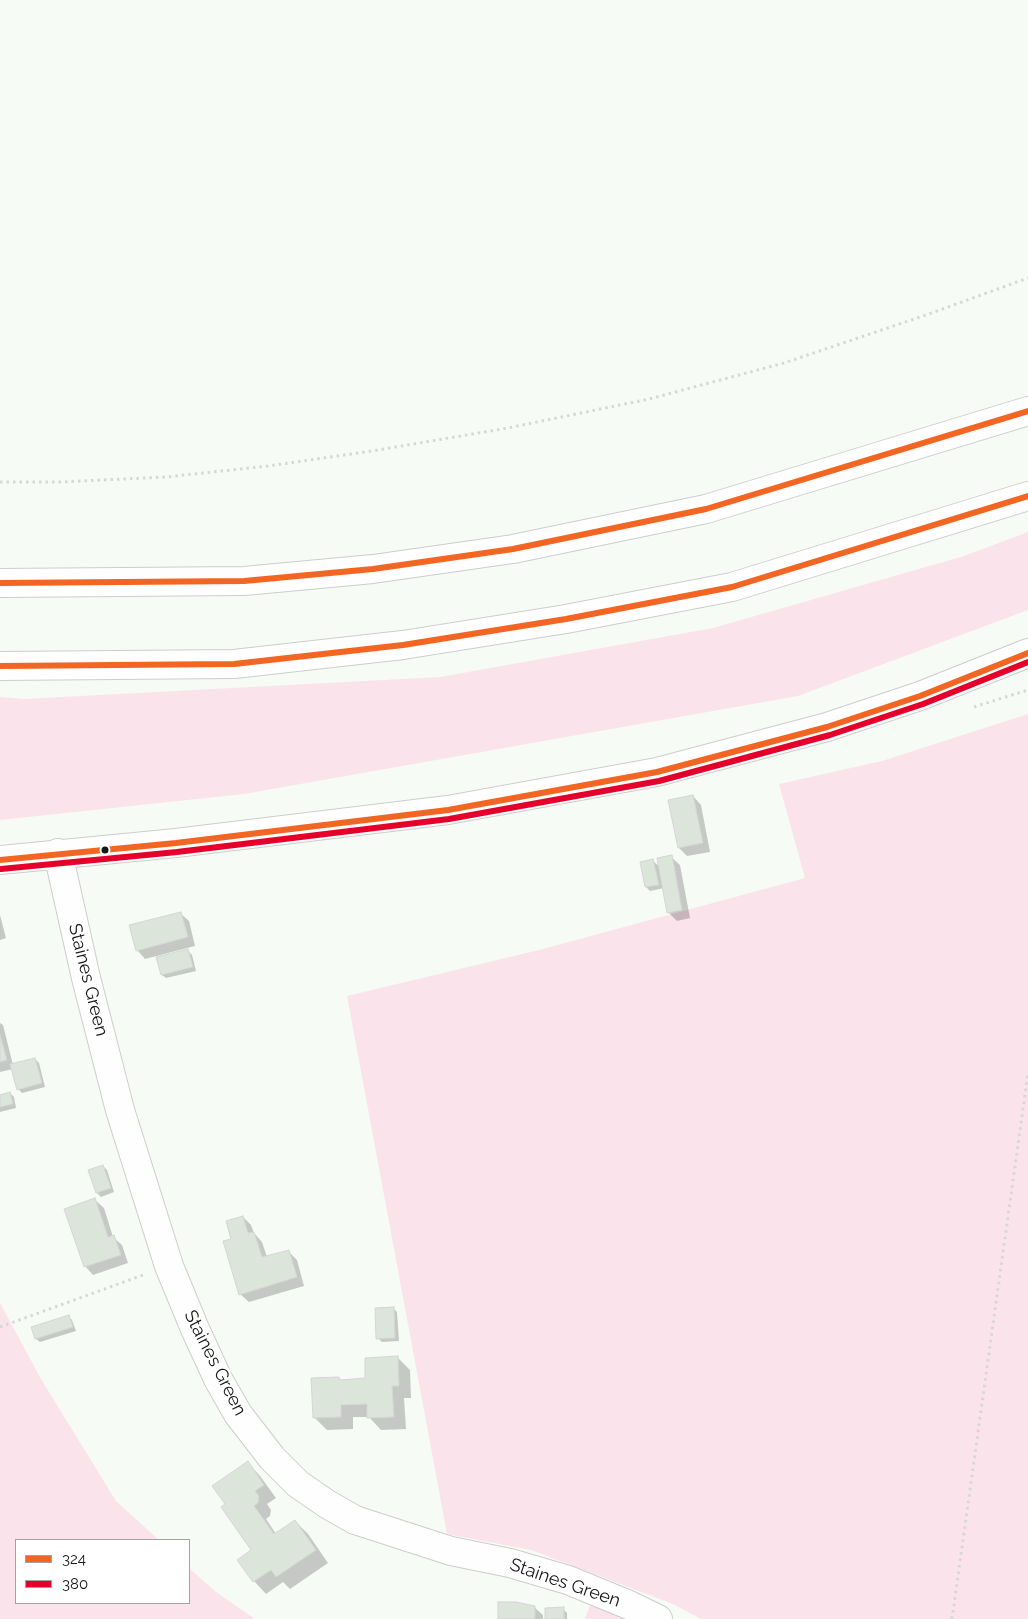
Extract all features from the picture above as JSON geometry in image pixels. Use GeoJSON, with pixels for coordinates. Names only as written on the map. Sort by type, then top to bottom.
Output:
{"type":"FeatureCollection","features":[{"type":"Feature","properties":{"kind":"main road"},"geometry":{"type":"LineString","coordinates":[[0,583],[244,581],[373,569],[513,549],[706,509],[1028,412]]}},
{"type":"Feature","properties":{"kind":"main road"},"geometry":{"type":"LineString","coordinates":[[0,666],[234,664],[403,645],[556,620],[732,587],[1028,496]]}},
{"type":"Feature","properties":{"kind":"main road"},"geometry":{"type":"LineString","coordinates":[[0,860],[176,843],[448,810],[657,772],[827,727],[920,696],[1028,654]]}},
{"type":"Feature","properties":{"kind":"main road","name":"Staines Green"},"geometry":{"type":"LineString","coordinates":[[58,853],[86,978],[120,1110],[169,1266],[218,1379],[238,1414],[272,1458],[298,1484],[355,1520],[451,1551],[510,1563],[568,1580],[658,1619]]}},
{"type":"Feature","properties":{"kind":"path"},"geometry":{"type":"LineString","coordinates":[[0,482],[60,482],[166,477],[324,458],[508,428],[649,399],[784,363],[1028,278]]}},
{"type":"Feature","properties":{"kind":"path"},"geometry":{"type":"LineString","coordinates":[[952,1619],[1028,1073]]}},
{"type":"Feature","properties":{"kind":"path"},"geometry":{"type":"LineString","coordinates":[[0,1327],[169,1266]]}},
{"type":"Feature","properties":{"kind":"shaded area"},"geometry":{"type":"Polygon","coordinates":[[[1028,532],[1028,610],[798,696],[244,794],[0,820],[0,697],[24,699],[440,677],[713,628],[964,556],[1028,532]]]}},
{"type":"Feature","properties":{"kind":"shaded area"},"geometry":{"type":"Polygon","coordinates":[[[1028,714],[1028,1619],[701,1619],[673,1604],[531,1550],[447,1534],[347,996],[539,950],[805,878],[779,784],[882,761],[1028,714]]]}},
{"type":"Feature","properties":{"kind":"shaded area"},"geometry":{"type":"Polygon","coordinates":[[[0,1303],[41,1379],[116,1501],[158,1539],[15,1539],[15,1604],[190,1604],[190,1569],[216,1592],[255,1619],[0,1619],[0,1303]]]}},
{"type":"Feature","properties":{"kind":"shaded area"},"geometry":{"type":"Polygon","coordinates":[[[591,1602],[630,1619],[585,1619],[591,1602]]]}},
{"type":"Feature","properties":{"kind":"building"},"geometry":{"type":"Polygon","coordinates":[[[693,795],[703,843],[678,848],[668,800],[693,795]]]}},
{"type":"Feature","properties":{"kind":"building"},"geometry":{"type":"Polygon","coordinates":[[[672,855],[682,910],[667,913],[657,858],[672,855]]]}},
{"type":"Feature","properties":{"kind":"building"},"geometry":{"type":"Polygon","coordinates":[[[653,859],[659,885],[645,887],[640,862],[653,859]]]}},
{"type":"Feature","properties":{"kind":"building"},"geometry":{"type":"Polygon","coordinates":[[[181,912],[188,937],[136,951],[129,925],[181,912]]]}},
{"type":"Feature","properties":{"kind":"building"},"geometry":{"type":"Polygon","coordinates":[[[188,949],[193,967],[161,975],[156,957],[188,949]]]}},
{"type":"Feature","properties":{"kind":"building"},"geometry":{"type":"Polygon","coordinates":[[[0,1035],[7,1060],[0,1062],[0,1035]]]}},
{"type":"Feature","properties":{"kind":"building"},"geometry":{"type":"Polygon","coordinates":[[[35,1058],[42,1083],[17,1090],[10,1064],[35,1058]]]}},
{"type":"Feature","properties":{"kind":"building"},"geometry":{"type":"Polygon","coordinates":[[[10,1092],[13,1104],[0,1107],[0,1095],[10,1092]]]}},
{"type":"Feature","properties":{"kind":"building"},"geometry":{"type":"Polygon","coordinates":[[[103,1165],[111,1188],[96,1193],[88,1170],[103,1165]]]}},
{"type":"Feature","properties":{"kind":"building"},"geometry":{"type":"Polygon","coordinates":[[[95,1198],[108,1237],[114,1235],[121,1255],[84,1267],[64,1209],[95,1198]]]}},
{"type":"Feature","properties":{"kind":"building"},"geometry":{"type":"Polygon","coordinates":[[[243,1216],[248,1233],[254,1232],[262,1257],[289,1250],[297,1277],[239,1295],[223,1241],[231,1239],[226,1221],[243,1216]]]}},
{"type":"Feature","properties":{"kind":"building"},"geometry":{"type":"Polygon","coordinates":[[[394,1307],[395,1338],[376,1339],[375,1308],[394,1307]]]}},
{"type":"Feature","properties":{"kind":"building"},"geometry":{"type":"Polygon","coordinates":[[[69,1315],[73,1327],[35,1339],[31,1327],[69,1315]]]}},
{"type":"Feature","properties":{"kind":"building"},"geometry":{"type":"Polygon","coordinates":[[[398,1356],[399,1386],[392,1386],[394,1417],[367,1418],[367,1404],[341,1405],[341,1417],[313,1418],[311,1378],[339,1377],[340,1380],[365,1378],[365,1358],[398,1356]]]}},
{"type":"Feature","properties":{"kind":"building"},"geometry":{"type":"Polygon","coordinates":[[[248,1461],[264,1485],[255,1491],[259,1496],[258,1503],[254,1506],[274,1534],[295,1520],[316,1550],[276,1577],[271,1570],[253,1582],[237,1560],[251,1550],[221,1507],[225,1504],[212,1486],[248,1461]]]}},
{"type":"Feature","properties":{"kind":"building"},"geometry":{"type":"Polygon","coordinates":[[[498,1602],[516,1602],[535,1606],[535,1619],[498,1619],[498,1602]]]}},
{"type":"Feature","properties":{"kind":"building"},"geometry":{"type":"Polygon","coordinates":[[[564,1607],[564,1619],[545,1619],[545,1608],[564,1607]]]}},
{"type":"Feature","properties":{"kind":"transit line","name":"324"},"geometry":{"type":"LineString","coordinates":[[0,583],[244,581],[373,569],[513,549],[706,509],[1028,411]]}},
{"type":"Feature","properties":{"kind":"transit line","name":"324"},"geometry":{"type":"LineString","coordinates":[[0,666],[234,664],[403,645],[566,619],[732,587],[1028,496]]}},
{"type":"Feature","properties":{"kind":"transit line","name":"324"},"geometry":{"type":"LineString","coordinates":[[0,860],[176,843],[448,810],[657,772],[827,727],[920,696],[1028,653]]}},
{"type":"Feature","properties":{"kind":"transit line","name":"380"},"geometry":{"type":"LineString","coordinates":[[1,869],[177,852],[449,819],[659,781],[830,735],[923,704],[1028,662]]}}]}
